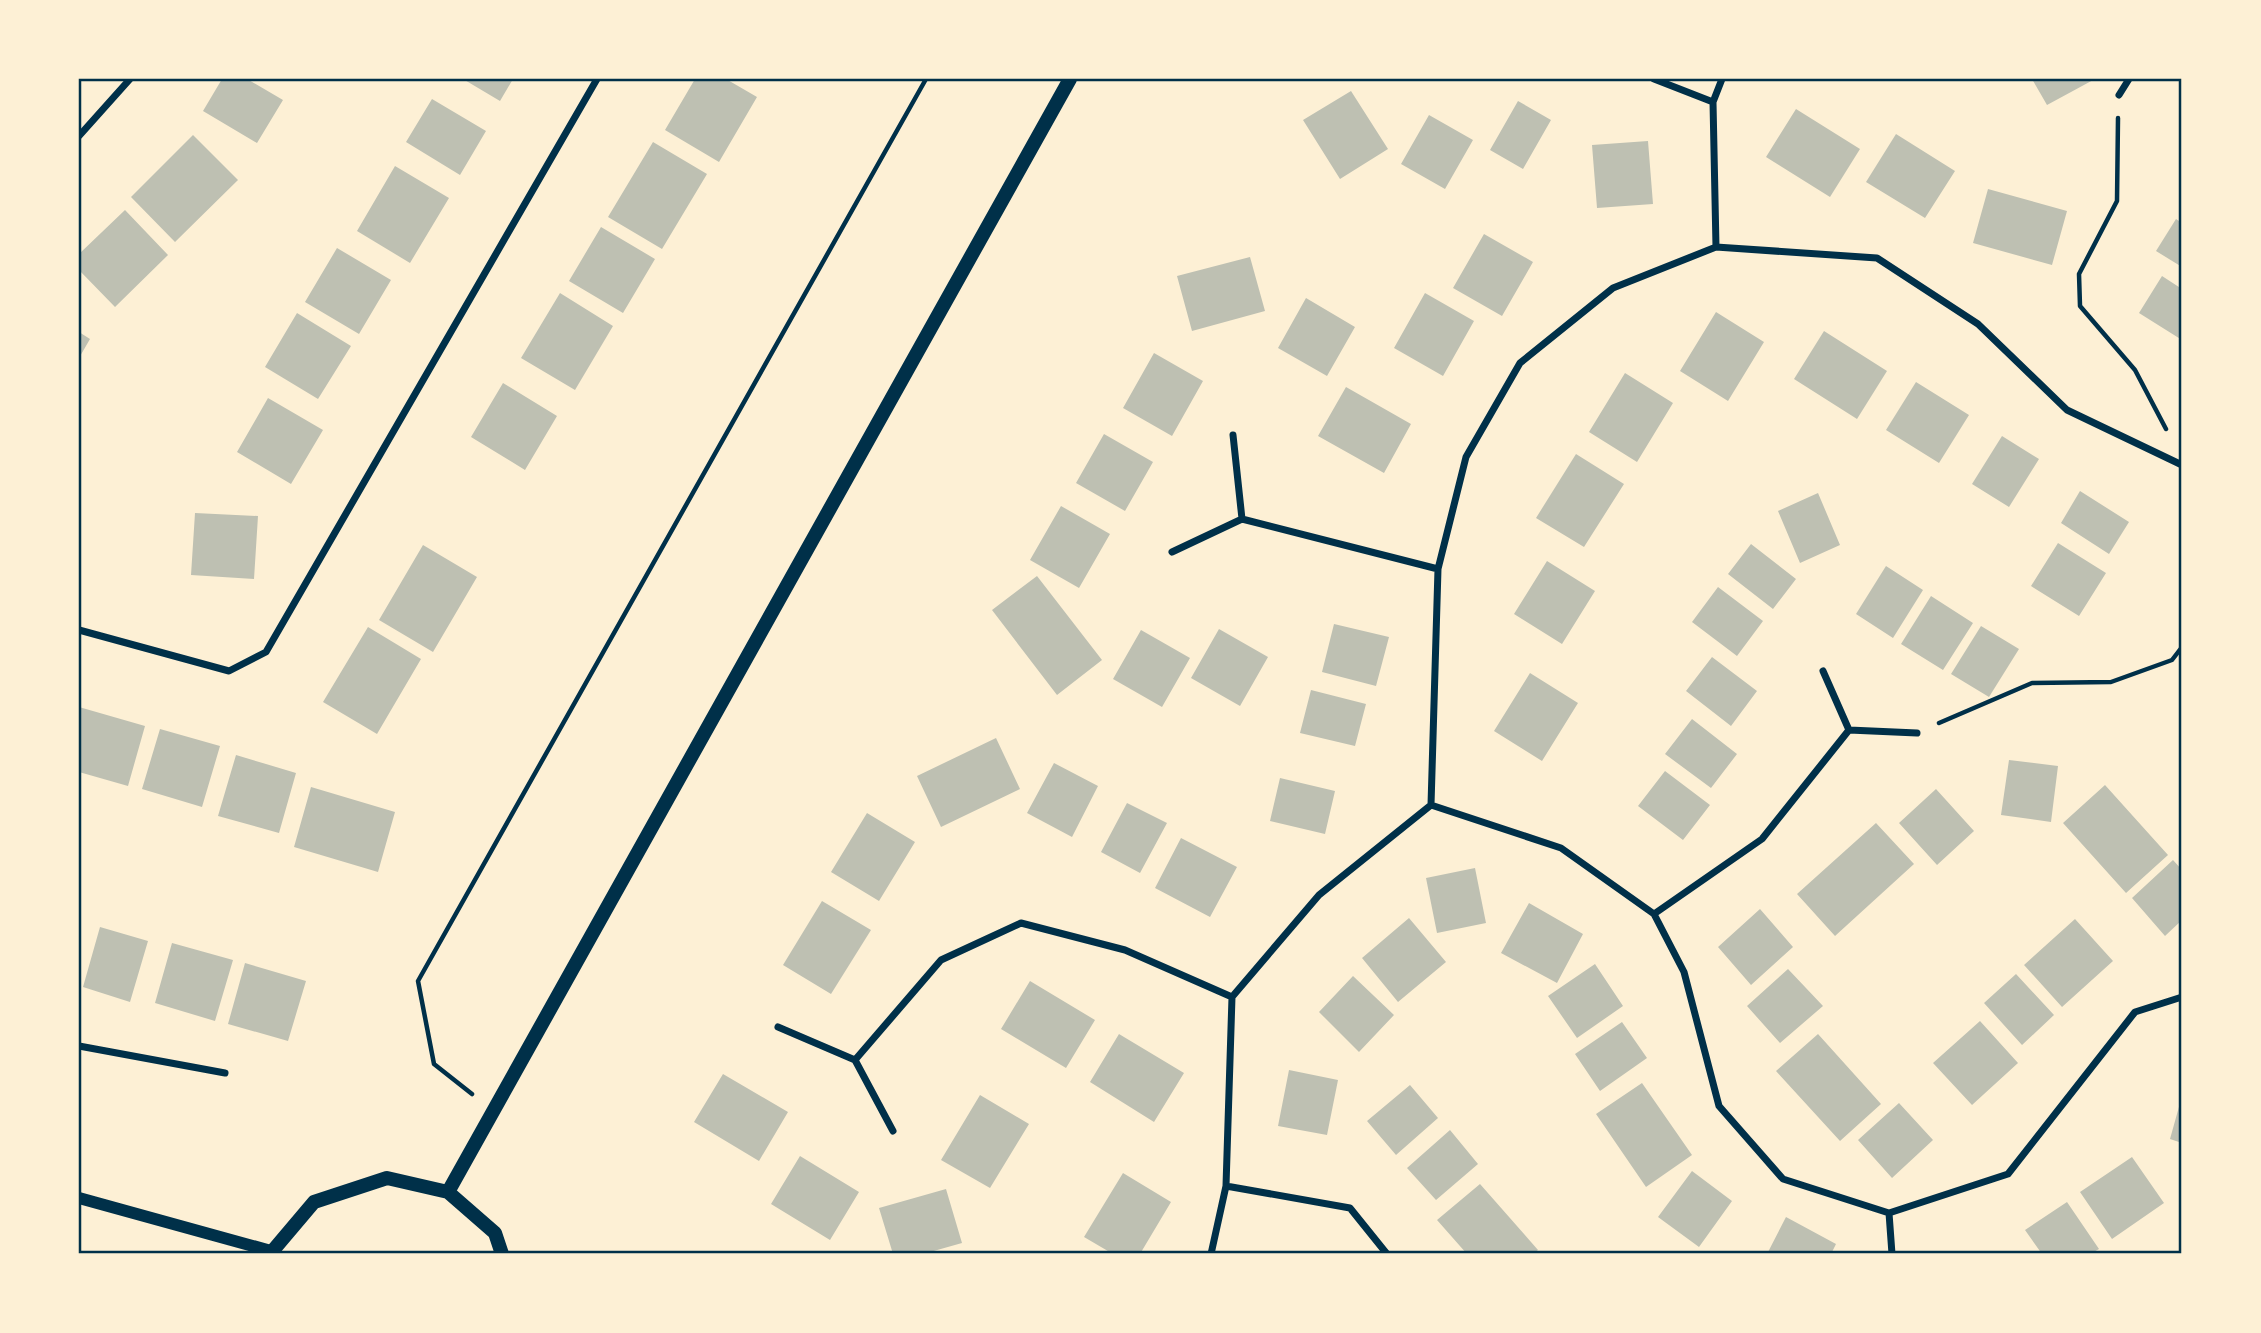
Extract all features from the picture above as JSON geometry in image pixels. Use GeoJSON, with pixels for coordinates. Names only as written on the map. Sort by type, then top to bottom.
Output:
{"type":"FeatureCollection","features":[{"type":"Feature","properties":{"kind":"main road"},"geometry":{"type":"LineString","coordinates":[[447,1192],[1070,79]]}},
{"type":"Feature","properties":{"kind":"main road"},"geometry":{"type":"LineString","coordinates":[[271,1252],[314,1202],[387,1178],[447,1192],[495,1233],[502,1254]]}},
{"type":"Feature","properties":{"kind":"street"},"geometry":{"type":"LineString","coordinates":[[79,136],[130,79]]}},
{"type":"Feature","properties":{"kind":"street"},"geometry":{"type":"LineString","coordinates":[[79,630],[229,671],[266,652],[597,79]]}},
{"type":"Feature","properties":{"kind":"street"},"geometry":{"type":"LineString","coordinates":[[1654,79],[1713,102]]}},
{"type":"Feature","properties":{"kind":"street"},"geometry":{"type":"LineString","coordinates":[[1716,247],[1713,102],[1722,79]]}},
{"type":"Feature","properties":{"kind":"street"},"geometry":{"type":"LineString","coordinates":[[2119,95],[2129,79]]}},
{"type":"Feature","properties":{"kind":"street"},"geometry":{"type":"LineString","coordinates":[[1432,805],[1433,662],[1438,569],[1466,457],[1520,363],[1612,288],[1716,247],[1877,258],[1978,324],[2067,410],[2182,465]]}},
{"type":"Feature","properties":{"kind":"street"},"geometry":{"type":"LineString","coordinates":[[1233,435],[1242,519]]}},
{"type":"Feature","properties":{"kind":"street"},"geometry":{"type":"LineString","coordinates":[[1172,552],[1242,519],[1438,569]]}},
{"type":"Feature","properties":{"kind":"street"},"geometry":{"type":"LineString","coordinates":[[1823,671],[1849,730]]}},
{"type":"Feature","properties":{"kind":"street"},"geometry":{"type":"LineString","coordinates":[[1654,914],[1762,839],[1849,730]]}},
{"type":"Feature","properties":{"kind":"street"},"geometry":{"type":"LineString","coordinates":[[1849,730],[1917,733]]}},
{"type":"Feature","properties":{"kind":"street"},"geometry":{"type":"LineString","coordinates":[[1432,805],[1562,848],[1654,914],[1684,972],[1719,1106],[1783,1179],[1888,1213],[2008,1174],[2134,1012],[2182,997]]}},
{"type":"Feature","properties":{"kind":"street"},"geometry":{"type":"LineString","coordinates":[[1211,1254],[1226,1186],[1232,998],[1319,895],[1432,805]]}},
{"type":"Feature","properties":{"kind":"street"},"geometry":{"type":"LineString","coordinates":[[855,1060],[941,960],[1021,923],[1125,950],[1232,998]]}},
{"type":"Feature","properties":{"kind":"street"},"geometry":{"type":"LineString","coordinates":[[778,1027],[855,1060],[893,1131]]}},
{"type":"Feature","properties":{"kind":"street"},"geometry":{"type":"LineString","coordinates":[[79,1046],[225,1073]]}},
{"type":"Feature","properties":{"kind":"street"},"geometry":{"type":"LineString","coordinates":[[1226,1186],[1350,1208],[1387,1254]]}},
{"type":"Feature","properties":{"kind":"street"},"geometry":{"type":"LineString","coordinates":[[79,1198],[271,1252]]}},
{"type":"Feature","properties":{"kind":"street"},"geometry":{"type":"LineString","coordinates":[[1888,1213],[1892,1254]]}},
{"type":"Feature","properties":{"kind":"path"},"geometry":{"type":"LineString","coordinates":[[492,1109],[434,1064],[418,981],[926,79]]}},
{"type":"Feature","properties":{"kind":"path"},"geometry":{"type":"LineString","coordinates":[[2119,95],[2117,201],[2079,274],[2080,306],[2135,370],[2170,438]]}},
{"type":"Feature","properties":{"kind":"path"},"geometry":{"type":"LineString","coordinates":[[1917,733],[2032,682],[2111,682],[2172,660],[2182,647]]}},
{"type":"Feature","properties":{"kind":"building"},"geometry":{"type":"Polygon","coordinates":[[[222,79],[247,79],[283,100],[257,143],[203,111],[222,79]]]}},
{"type":"Feature","properties":{"kind":"building"},"geometry":{"type":"Polygon","coordinates":[[[463,79],[513,79],[500,101],[463,79]]]}},
{"type":"Feature","properties":{"kind":"building"},"geometry":{"type":"Polygon","coordinates":[[[695,79],[726,79],[757,97],[719,162],[665,130],[695,79]]]}},
{"type":"Feature","properties":{"kind":"building"},"geometry":{"type":"Polygon","coordinates":[[[2032,79],[2095,79],[2047,105],[2032,79]]]}},
{"type":"Feature","properties":{"kind":"building"},"geometry":{"type":"Polygon","coordinates":[[[1351,91],[1388,149],[1340,179],[1303,120],[1351,91]]]}},
{"type":"Feature","properties":{"kind":"building"},"geometry":{"type":"Polygon","coordinates":[[[432,99],[486,131],[460,175],[406,142],[432,99]]]}},
{"type":"Feature","properties":{"kind":"building"},"geometry":{"type":"Polygon","coordinates":[[[1518,101],[1551,120],[1523,169],[1490,150],[1518,101]]]}},
{"type":"Feature","properties":{"kind":"building"},"geometry":{"type":"Polygon","coordinates":[[[1796,109],[1860,149],[1830,197],[1766,157],[1796,109]]]}},
{"type":"Feature","properties":{"kind":"building"},"geometry":{"type":"Polygon","coordinates":[[[1429,115],[1473,140],[1445,189],[1401,164],[1429,115]]]}},
{"type":"Feature","properties":{"kind":"building"},"geometry":{"type":"Polygon","coordinates":[[[1896,134],[1955,171],[1925,218],[1866,182],[1896,134]]]}},
{"type":"Feature","properties":{"kind":"building"},"geometry":{"type":"Polygon","coordinates":[[[193,135],[238,180],[175,242],[131,197],[193,135]]]}},
{"type":"Feature","properties":{"kind":"building"},"geometry":{"type":"Polygon","coordinates":[[[1648,141],[1653,204],[1597,208],[1592,145],[1648,141]]]}},
{"type":"Feature","properties":{"kind":"building"},"geometry":{"type":"Polygon","coordinates":[[[653,142],[707,174],[662,249],[608,217],[653,142]]]}},
{"type":"Feature","properties":{"kind":"building"},"geometry":{"type":"Polygon","coordinates":[[[395,166],[449,198],[410,263],[357,231],[395,166]]]}},
{"type":"Feature","properties":{"kind":"building"},"geometry":{"type":"Polygon","coordinates":[[[1988,189],[2067,211],[2052,265],[1973,243],[1988,189]]]}},
{"type":"Feature","properties":{"kind":"building"},"geometry":{"type":"Polygon","coordinates":[[[125,210],[168,255],[115,307],[79,270],[79,254],[125,210]]]}},
{"type":"Feature","properties":{"kind":"building"},"geometry":{"type":"Polygon","coordinates":[[[2176,219],[2182,223],[2182,267],[2156,251],[2176,219]]]}},
{"type":"Feature","properties":{"kind":"building"},"geometry":{"type":"Polygon","coordinates":[[[601,227],[655,259],[623,313],[569,281],[601,227]]]}},
{"type":"Feature","properties":{"kind":"building"},"geometry":{"type":"Polygon","coordinates":[[[1484,234],[1533,262],[1502,316],[1453,288],[1484,234]]]}},
{"type":"Feature","properties":{"kind":"building"},"geometry":{"type":"Polygon","coordinates":[[[337,248],[391,280],[359,334],[305,302],[337,248]]]}},
{"type":"Feature","properties":{"kind":"building"},"geometry":{"type":"Polygon","coordinates":[[[1250,257],[1265,311],[1192,331],[1177,276],[1250,257]]]}},
{"type":"Feature","properties":{"kind":"building"},"geometry":{"type":"Polygon","coordinates":[[[2162,276],[2182,289],[2182,340],[2139,313],[2162,276]]]}},
{"type":"Feature","properties":{"kind":"building"},"geometry":{"type":"Polygon","coordinates":[[[560,293],[613,326],[575,390],[521,358],[560,293]]]}},
{"type":"Feature","properties":{"kind":"building"},"geometry":{"type":"Polygon","coordinates":[[[1425,293],[1474,321],[1443,376],[1394,348],[1425,293]]]}},
{"type":"Feature","properties":{"kind":"building"},"geometry":{"type":"Polygon","coordinates":[[[1306,298],[1355,327],[1327,376],[1278,348],[1306,298]]]}},
{"type":"Feature","properties":{"kind":"building"},"geometry":{"type":"Polygon","coordinates":[[[1716,312],[1764,342],[1728,401],[1680,371],[1716,312]]]}},
{"type":"Feature","properties":{"kind":"building"},"geometry":{"type":"Polygon","coordinates":[[[297,313],[351,346],[318,399],[265,367],[297,313]]]}},
{"type":"Feature","properties":{"kind":"building"},"geometry":{"type":"Polygon","coordinates":[[[1824,331],[1887,371],[1857,419],[1794,379],[1824,331]]]}},
{"type":"Feature","properties":{"kind":"building"},"geometry":{"type":"Polygon","coordinates":[[[79,332],[90,339],[79,358],[79,332]]]}},
{"type":"Feature","properties":{"kind":"building"},"geometry":{"type":"Polygon","coordinates":[[[1154,353],[1203,381],[1172,436],[1123,408],[1154,353]]]}},
{"type":"Feature","properties":{"kind":"building"},"geometry":{"type":"Polygon","coordinates":[[[1625,373],[1673,403],[1637,462],[1589,432],[1625,373]]]}},
{"type":"Feature","properties":{"kind":"building"},"geometry":{"type":"Polygon","coordinates":[[[1916,382],[1969,415],[1939,463],[1886,430],[1916,382]]]}},
{"type":"Feature","properties":{"kind":"building"},"geometry":{"type":"Polygon","coordinates":[[[503,383],[557,416],[525,470],[471,437],[503,383]]]}},
{"type":"Feature","properties":{"kind":"building"},"geometry":{"type":"Polygon","coordinates":[[[1346,387],[1411,424],[1384,473],[1318,436],[1346,387]]]}},
{"type":"Feature","properties":{"kind":"building"},"geometry":{"type":"Polygon","coordinates":[[[268,398],[323,430],[291,484],[237,452],[268,398]]]}},
{"type":"Feature","properties":{"kind":"building"},"geometry":{"type":"Polygon","coordinates":[[[1104,434],[1153,462],[1125,511],[1076,483],[1104,434]]]}},
{"type":"Feature","properties":{"kind":"building"},"geometry":{"type":"Polygon","coordinates":[[[2002,436],[2039,459],[2009,507],[1972,484],[2002,436]]]}},
{"type":"Feature","properties":{"kind":"building"},"geometry":{"type":"Polygon","coordinates":[[[1576,454],[1624,484],[1584,547],[1536,518],[1576,454]]]}},
{"type":"Feature","properties":{"kind":"building"},"geometry":{"type":"Polygon","coordinates":[[[2080,491],[2129,522],[2109,554],[2061,523],[2080,491]]]}},
{"type":"Feature","properties":{"kind":"building"},"geometry":{"type":"Polygon","coordinates":[[[1818,493],[1840,545],[1800,563],[1778,511],[1818,493]]]}},
{"type":"Feature","properties":{"kind":"building"},"geometry":{"type":"Polygon","coordinates":[[[1061,506],[1110,534],[1079,588],[1030,560],[1061,506]]]}},
{"type":"Feature","properties":{"kind":"building"},"geometry":{"type":"Polygon","coordinates":[[[195,513],[258,516],[254,579],[191,575],[195,513]]]}},
{"type":"Feature","properties":{"kind":"building"},"geometry":{"type":"Polygon","coordinates":[[[2058,543],[2106,573],[2079,616],[2031,586],[2058,543]]]}},
{"type":"Feature","properties":{"kind":"building"},"geometry":{"type":"Polygon","coordinates":[[[1751,544],[1796,579],[1773,609],[1728,574],[1751,544]]]}},
{"type":"Feature","properties":{"kind":"building"},"geometry":{"type":"Polygon","coordinates":[[[423,545],[477,577],[433,652],[379,620],[423,545]]]}},
{"type":"Feature","properties":{"kind":"building"},"geometry":{"type":"Polygon","coordinates":[[[1547,561],[1595,591],[1562,644],[1514,614],[1547,561]]]}},
{"type":"Feature","properties":{"kind":"building"},"geometry":{"type":"Polygon","coordinates":[[[1886,566],[1923,590],[1893,638],[1856,614],[1886,566]]]}},
{"type":"Feature","properties":{"kind":"building"},"geometry":{"type":"Polygon","coordinates":[[[1037,576],[1102,660],[1057,695],[992,610],[1037,576]]]}},
{"type":"Feature","properties":{"kind":"building"},"geometry":{"type":"Polygon","coordinates":[[[1718,587],[1763,621],[1737,656],[1692,622],[1718,587]]]}},
{"type":"Feature","properties":{"kind":"building"},"geometry":{"type":"Polygon","coordinates":[[[1931,596],[1973,623],[1943,670],[1901,644],[1931,596]]]}},
{"type":"Feature","properties":{"kind":"building"},"geometry":{"type":"Polygon","coordinates":[[[1334,624],[1389,637],[1376,686],[1322,672],[1334,624]]]}},
{"type":"Feature","properties":{"kind":"building"},"geometry":{"type":"Polygon","coordinates":[[[1981,626],[2019,649],[1989,697],[1951,674],[1981,626]]]}},
{"type":"Feature","properties":{"kind":"building"},"geometry":{"type":"Polygon","coordinates":[[[368,627],[421,659],[377,734],[323,702],[368,627]]]}},
{"type":"Feature","properties":{"kind":"building"},"geometry":{"type":"Polygon","coordinates":[[[1219,629],[1268,657],[1240,706],[1191,678],[1219,629]]]}},
{"type":"Feature","properties":{"kind":"building"},"geometry":{"type":"Polygon","coordinates":[[[1141,630],[1190,658],[1162,707],[1113,679],[1141,630]]]}},
{"type":"Feature","properties":{"kind":"building"},"geometry":{"type":"Polygon","coordinates":[[[1712,657],[1757,691],[1731,726],[1686,691],[1712,657]]]}},
{"type":"Feature","properties":{"kind":"building"},"geometry":{"type":"Polygon","coordinates":[[[1530,673],[1578,703],[1542,761],[1494,731],[1530,673]]]}},
{"type":"Feature","properties":{"kind":"building"},"geometry":{"type":"Polygon","coordinates":[[[1311,690],[1366,704],[1355,746],[1300,733],[1311,690]]]}},
{"type":"Feature","properties":{"kind":"building"},"geometry":{"type":"Polygon","coordinates":[[[79,707],[145,726],[128,786],[79,772],[79,707]]]}},
{"type":"Feature","properties":{"kind":"building"},"geometry":{"type":"Polygon","coordinates":[[[1692,719],[1737,754],[1711,788],[1665,754],[1692,719]]]}},
{"type":"Feature","properties":{"kind":"building"},"geometry":{"type":"Polygon","coordinates":[[[160,729],[220,746],[202,807],[142,789],[160,729]]]}},
{"type":"Feature","properties":{"kind":"building"},"geometry":{"type":"Polygon","coordinates":[[[996,738],[1020,789],[941,827],[917,776],[996,738]]]}},
{"type":"Feature","properties":{"kind":"building"},"geometry":{"type":"Polygon","coordinates":[[[236,755],[296,773],[279,833],[218,816],[236,755]]]}},
{"type":"Feature","properties":{"kind":"building"},"geometry":{"type":"Polygon","coordinates":[[[2009,760],[2058,766],[2051,822],[2001,815],[2009,760]]]}},
{"type":"Feature","properties":{"kind":"building"},"geometry":{"type":"Polygon","coordinates":[[[1054,763],[1098,786],[1072,837],[1027,813],[1054,763]]]}},
{"type":"Feature","properties":{"kind":"building"},"geometry":{"type":"Polygon","coordinates":[[[1665,771],[1710,805],[1683,840],[1638,806],[1665,771]]]}},
{"type":"Feature","properties":{"kind":"building"},"geometry":{"type":"Polygon","coordinates":[[[1280,778],[1335,791],[1325,834],[1270,821],[1280,778]]]}},
{"type":"Feature","properties":{"kind":"building"},"geometry":{"type":"Polygon","coordinates":[[[2105,785],[2168,855],[2126,893],[2063,823],[2105,785]]]}},
{"type":"Feature","properties":{"kind":"building"},"geometry":{"type":"Polygon","coordinates":[[[311,787],[395,812],[378,872],[294,847],[311,787]]]}},
{"type":"Feature","properties":{"kind":"building"},"geometry":{"type":"Polygon","coordinates":[[[1936,789],[1974,831],[1937,865],[1899,823],[1936,789]]]}},
{"type":"Feature","properties":{"kind":"building"},"geometry":{"type":"Polygon","coordinates":[[[1127,803],[1167,823],[1140,873],[1101,852],[1127,803]]]}},
{"type":"Feature","properties":{"kind":"building"},"geometry":{"type":"Polygon","coordinates":[[[867,813],[915,842],[879,901],[831,872],[867,813]]]}},
{"type":"Feature","properties":{"kind":"building"},"geometry":{"type":"Polygon","coordinates":[[[1876,823],[1914,864],[1835,936],[1797,894],[1876,823]]]}},
{"type":"Feature","properties":{"kind":"building"},"geometry":{"type":"Polygon","coordinates":[[[1181,838],[1237,867],[1210,917],[1155,888],[1181,838]]]}},
{"type":"Feature","properties":{"kind":"building"},"geometry":{"type":"Polygon","coordinates":[[[2173,860],[2182,870],[2182,920],[2165,936],[2132,898],[2173,860]]]}},
{"type":"Feature","properties":{"kind":"building"},"geometry":{"type":"Polygon","coordinates":[[[1475,868],[1486,923],[1437,933],[1426,878],[1475,868]]]}},
{"type":"Feature","properties":{"kind":"building"},"geometry":{"type":"Polygon","coordinates":[[[822,901],[871,930],[831,994],[783,965],[822,901]]]}},
{"type":"Feature","properties":{"kind":"building"},"geometry":{"type":"Polygon","coordinates":[[[1529,903],[1583,934],[1557,983],[1501,953],[1529,903]]]}},
{"type":"Feature","properties":{"kind":"building"},"geometry":{"type":"Polygon","coordinates":[[[1760,909],[1793,947],[1751,985],[1718,947],[1760,909]]]}},
{"type":"Feature","properties":{"kind":"building"},"geometry":{"type":"Polygon","coordinates":[[[1409,918],[1446,962],[1398,1002],[1362,958],[1409,918]]]}},
{"type":"Feature","properties":{"kind":"building"},"geometry":{"type":"Polygon","coordinates":[[[2075,919],[2113,961],[2062,1007],[2024,965],[2075,919]]]}},
{"type":"Feature","properties":{"kind":"building"},"geometry":{"type":"Polygon","coordinates":[[[100,927],[148,941],[130,1002],[83,987],[100,927]]]}},
{"type":"Feature","properties":{"kind":"building"},"geometry":{"type":"Polygon","coordinates":[[[172,943],[233,960],[215,1021],[155,1003],[172,943]]]}},
{"type":"Feature","properties":{"kind":"building"},"geometry":{"type":"Polygon","coordinates":[[[245,963],[306,981],[288,1041],[228,1024],[245,963]]]}},
{"type":"Feature","properties":{"kind":"building"},"geometry":{"type":"Polygon","coordinates":[[[1595,964],[1623,1006],[1577,1038],[1548,996],[1595,964]]]}},
{"type":"Feature","properties":{"kind":"building"},"geometry":{"type":"Polygon","coordinates":[[[1788,969],[1823,1006],[1780,1043],[1747,1006],[1788,969]]]}},
{"type":"Feature","properties":{"kind":"building"},"geometry":{"type":"Polygon","coordinates":[[[2016,974],[2054,1015],[2022,1045],[1984,1003],[2016,974]]]}},
{"type":"Feature","properties":{"kind":"building"},"geometry":{"type":"Polygon","coordinates":[[[1353,976],[1394,1015],[1359,1052],[1319,1012],[1353,976]]]}},
{"type":"Feature","properties":{"kind":"building"},"geometry":{"type":"Polygon","coordinates":[[[1030,981],[1095,1020],[1066,1068],[1001,1029],[1030,981]]]}},
{"type":"Feature","properties":{"kind":"building"},"geometry":{"type":"Polygon","coordinates":[[[1980,1021],[2018,1063],[1972,1105],[1933,1063],[1980,1021]]]}},
{"type":"Feature","properties":{"kind":"building"},"geometry":{"type":"Polygon","coordinates":[[[1622,1022],[1647,1058],[1600,1091],[1575,1054],[1622,1022]]]}},
{"type":"Feature","properties":{"kind":"building"},"geometry":{"type":"Polygon","coordinates":[[[1119,1034],[1184,1073],[1154,1122],[1090,1082],[1119,1034]]]}},
{"type":"Feature","properties":{"kind":"building"},"geometry":{"type":"Polygon","coordinates":[[[1818,1034],[1881,1104],[1840,1141],[1776,1071],[1818,1034]]]}},
{"type":"Feature","properties":{"kind":"building"},"geometry":{"type":"Polygon","coordinates":[[[1289,1070],[1338,1080],[1327,1135],[1278,1126],[1289,1070]]]}},
{"type":"Feature","properties":{"kind":"building"},"geometry":{"type":"Polygon","coordinates":[[[723,1074],[788,1112],[759,1161],[694,1122],[723,1074]]]}},
{"type":"Feature","properties":{"kind":"building"},"geometry":{"type":"Polygon","coordinates":[[[1642,1083],[1692,1155],[1646,1187],[1596,1114],[1642,1083]]]}},
{"type":"Feature","properties":{"kind":"building"},"geometry":{"type":"Polygon","coordinates":[[[1410,1085],[1438,1118],[1396,1155],[1367,1121],[1410,1085]]]}},
{"type":"Feature","properties":{"kind":"building"},"geometry":{"type":"Polygon","coordinates":[[[980,1095],[1029,1124],[990,1188],[941,1160],[980,1095]]]}},
{"type":"Feature","properties":{"kind":"building"},"geometry":{"type":"Polygon","coordinates":[[[2182,1096],[2182,1143],[2170,1139],[2182,1096]]]}},
{"type":"Feature","properties":{"kind":"building"},"geometry":{"type":"Polygon","coordinates":[[[1899,1103],[1933,1140],[1892,1178],[1858,1140],[1899,1103]]]}},
{"type":"Feature","properties":{"kind":"building"},"geometry":{"type":"Polygon","coordinates":[[[1450,1130],[1478,1164],[1436,1200],[1407,1168],[1450,1130]]]}},
{"type":"Feature","properties":{"kind":"building"},"geometry":{"type":"Polygon","coordinates":[[[800,1156],[859,1192],[830,1240],[771,1204],[800,1156]]]}},
{"type":"Feature","properties":{"kind":"building"},"geometry":{"type":"Polygon","coordinates":[[[2132,1157],[2164,1203],[2112,1239],[2080,1192],[2132,1157]]]}},
{"type":"Feature","properties":{"kind":"building"},"geometry":{"type":"Polygon","coordinates":[[[1692,1171],[1732,1201],[1699,1247],[1658,1217],[1692,1171]]]}},
{"type":"Feature","properties":{"kind":"building"},"geometry":{"type":"Polygon","coordinates":[[[1123,1173],[1171,1202],[1140,1254],[1113,1254],[1084,1237],[1123,1173]]]}},
{"type":"Feature","properties":{"kind":"building"},"geometry":{"type":"Polygon","coordinates":[[[1480,1184],[1538,1250],[1533,1254],[1467,1254],[1437,1220],[1480,1184]]]}},
{"type":"Feature","properties":{"kind":"building"},"geometry":{"type":"Polygon","coordinates":[[[946,1189],[962,1243],[923,1254],[893,1254],[879,1208],[946,1189]]]}},
{"type":"Feature","properties":{"kind":"building"},"geometry":{"type":"Polygon","coordinates":[[[2067,1202],[2099,1249],[2090,1254],[2042,1254],[2025,1230],[2067,1202]]]}},
{"type":"Feature","properties":{"kind":"building"},"geometry":{"type":"Polygon","coordinates":[[[1786,1217],[1836,1244],[1831,1254],[1767,1254],[1786,1217]]]}}]}
